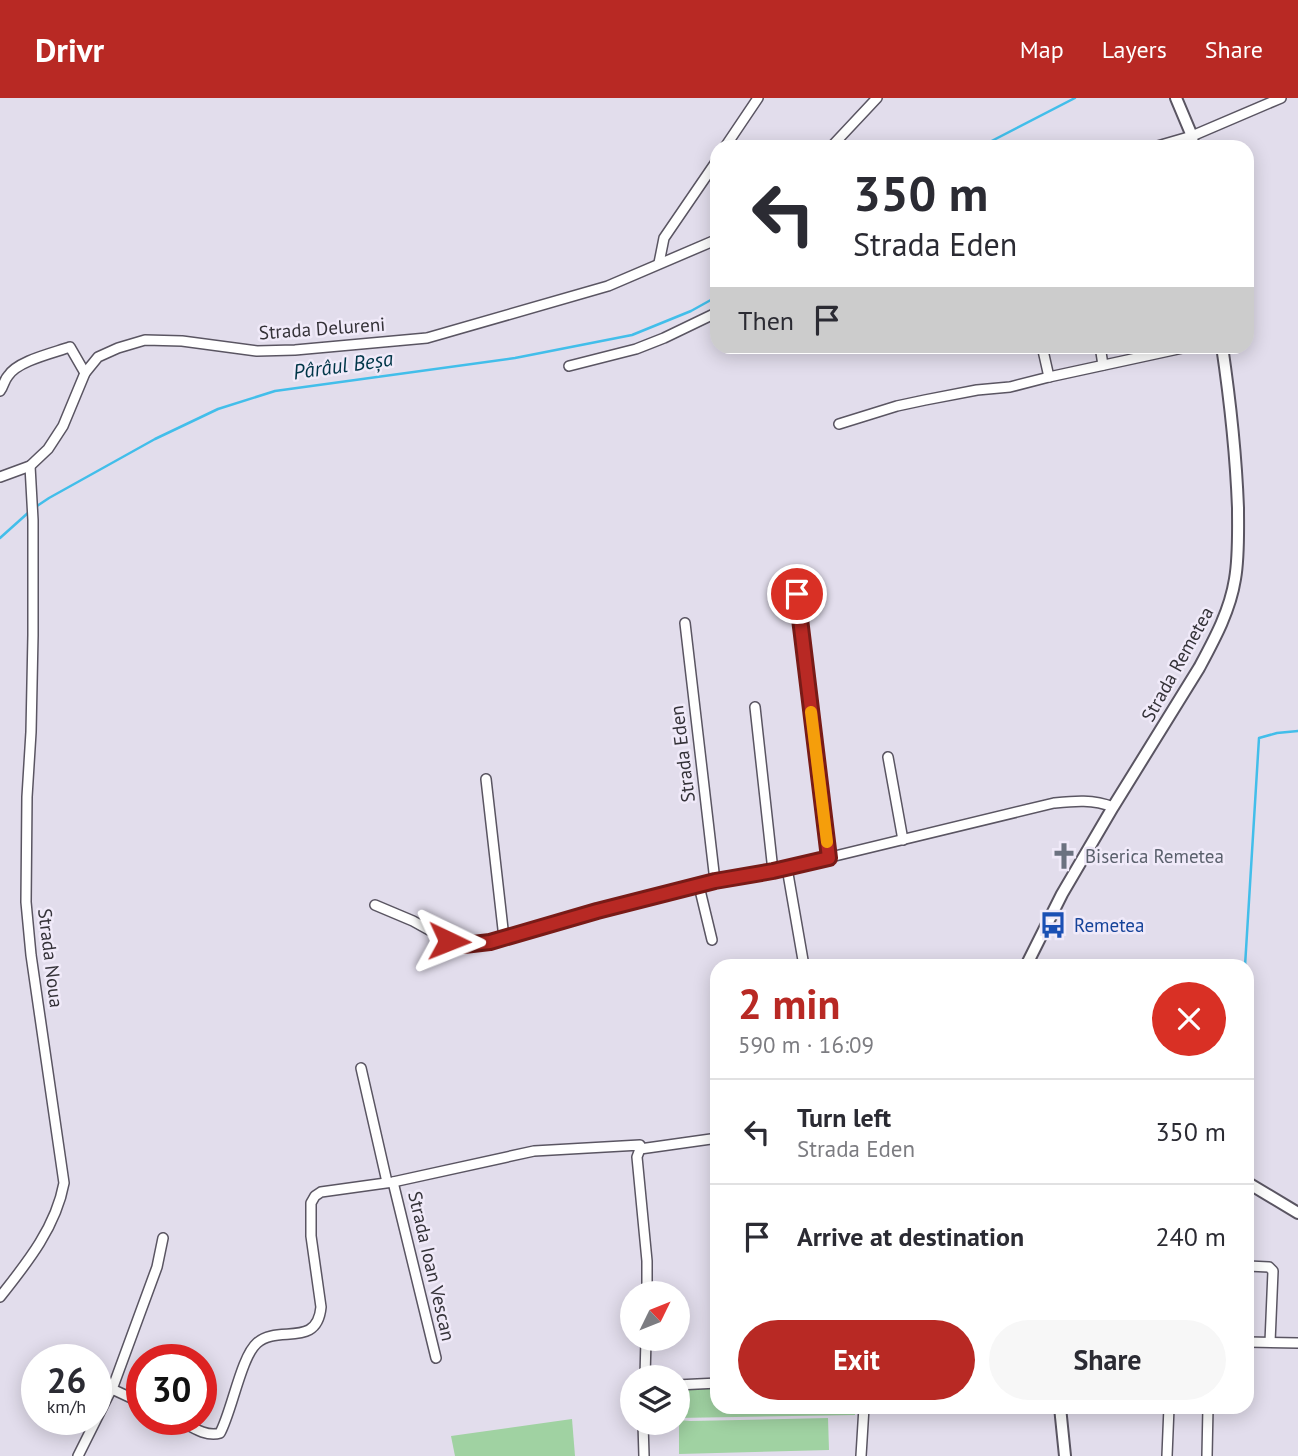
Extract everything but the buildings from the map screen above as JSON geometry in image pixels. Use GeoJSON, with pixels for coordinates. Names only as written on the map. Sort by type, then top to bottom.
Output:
{"type":"FeatureCollection","features":[{"type":"Feature","properties":{"kind":"street"},"geometry":{"type":"LineString","coordinates":[[730,140],[758,98]]}},
{"type":"Feature","properties":{"kind":"street"},"geometry":{"type":"LineString","coordinates":[[838,140],[877,98]]}},
{"type":"Feature","properties":{"kind":"street"},"geometry":{"type":"LineString","coordinates":[[1176,98],[1192,140]]}},
{"type":"Feature","properties":{"kind":"street"},"geometry":{"type":"LineString","coordinates":[[1197,140],[1281,98]]}},
{"type":"Feature","properties":{"kind":"street"},"geometry":{"type":"LineString","coordinates":[[659,263],[664,238],[710,171]]}},
{"type":"Feature","properties":{"kind":"street","name":"Strada Delureni"},"geometry":{"type":"LineString","coordinates":[[0,477],[30,467],[48,449],[63,426],[85,373],[98,357],[118,348],[145,340],[182,341],[257,351],[295,350],[427,338],[608,286],[710,243]]}},
{"type":"Feature","properties":{"kind":"street"},"geometry":{"type":"LineString","coordinates":[[569,366],[636,349],[710,316]]}},
{"type":"Feature","properties":{"kind":"street"},"geometry":{"type":"LineString","coordinates":[[0,391],[7,376],[16,366],[70,347],[85,373]]}},
{"type":"Feature","properties":{"kind":"street"},"geometry":{"type":"LineString","coordinates":[[1044,354],[1048,377]]}},
{"type":"Feature","properties":{"kind":"street"},"geometry":{"type":"LineString","coordinates":[[1101,354],[1103,365]]}},
{"type":"Feature","properties":{"kind":"street"},"geometry":{"type":"LineString","coordinates":[[839,425],[916,402],[977,390],[1010,387],[1141,354]]}},
{"type":"Feature","properties":{"kind":"street","name":"Strada Remetea"},"geometry":{"type":"LineString","coordinates":[[1030,959],[1062,894],[1212,646],[1231,596],[1238,559],[1237,490],[1235,444],[1223,354]]}},
{"type":"Feature","properties":{"kind":"street","name":"Strada Noua"},"geometry":{"type":"LineString","coordinates":[[0,1297],[39,1244],[53,1217],[64,1183],[31,955],[26,902],[33,520],[30,467]]}},
{"type":"Feature","properties":{"kind":"street"},"geometry":{"type":"LineString","coordinates":[[797,594],[829,858]]}},
{"type":"Feature","properties":{"kind":"street","name":"Strada Eden"},"geometry":{"type":"LineString","coordinates":[[685,623],[715,881]]}},
{"type":"Feature","properties":{"kind":"street"},"geometry":{"type":"LineString","coordinates":[[755,707],[773,871]]}},
{"type":"Feature","properties":{"kind":"street"},"geometry":{"type":"LineString","coordinates":[[888,757],[903,840]]}},
{"type":"Feature","properties":{"kind":"street"},"geometry":{"type":"LineString","coordinates":[[486,779],[504,938]]}},
{"type":"Feature","properties":{"kind":"street"},"geometry":{"type":"LineString","coordinates":[[374,905],[413,921],[449,941],[464,945],[504,938],[715,881],[787,868],[1054,803],[1090,801],[1113,807]]}},
{"type":"Feature","properties":{"kind":"street"},"geometry":{"type":"LineString","coordinates":[[787,868],[803,959]]}},
{"type":"Feature","properties":{"kind":"street"},"geometry":{"type":"LineString","coordinates":[[699,886],[712,940]]}},
{"type":"Feature","properties":{"kind":"street","name":"Strada Ioan Vescan"},"geometry":{"type":"LineString","coordinates":[[361,1068],[436,1358]]}},
{"type":"Feature","properties":{"kind":"street"},"geometry":{"type":"LineString","coordinates":[[648,1281],[636,1157],[640,1149],[710,1139]]}},
{"type":"Feature","properties":{"kind":"street","name":"Strada Ioan Vescan"},"geometry":{"type":"LineString","coordinates":[[217,1434],[220,1433],[251,1351],[257,1342],[267,1337],[298,1334],[317,1325],[321,1307],[311,1236],[311,1203],[315,1196],[321,1192],[390,1182],[534,1151],[640,1144],[640,1149]]}},
{"type":"Feature","properties":{"kind":"street"},"geometry":{"type":"LineString","coordinates":[[1254,1187],[1298,1213]]}},
{"type":"Feature","properties":{"kind":"street"},"geometry":{"type":"LineString","coordinates":[[126,1396],[112,1390],[157,1267],[163,1238]]}},
{"type":"Feature","properties":{"kind":"street"},"geometry":{"type":"LineString","coordinates":[[1254,1266],[1269,1267],[1273,1271],[1270,1342]]}},
{"type":"Feature","properties":{"kind":"street"},"geometry":{"type":"LineString","coordinates":[[1254,1342],[1298,1343]]}},
{"type":"Feature","properties":{"kind":"street"},"geometry":{"type":"LineString","coordinates":[[690,1384],[710,1383]]}},
{"type":"Feature","properties":{"kind":"street"},"geometry":{"type":"LineString","coordinates":[[861,1456],[864,1414]]}},
{"type":"Feature","properties":{"kind":"street"},"geometry":{"type":"LineString","coordinates":[[1061,1414],[1065,1456]]}},
{"type":"Feature","properties":{"kind":"street"},"geometry":{"type":"LineString","coordinates":[[1167,1456],[1169,1414]]}},
{"type":"Feature","properties":{"kind":"street"},"geometry":{"type":"LineString","coordinates":[[1207,1456],[1208,1414]]}},
{"type":"Feature","properties":{"kind":"street"},"geometry":{"type":"LineString","coordinates":[[78,1456],[89,1435]]}},
{"type":"Feature","properties":{"kind":"street"},"geometry":{"type":"LineString","coordinates":[[643,1435],[644,1456]]}},
{"type":"Feature","properties":{"kind":"green space"},"geometry":{"type":"Polygon","coordinates":[[[710,1388],[710,1414],[855,1415],[690,1418],[690,1389],[710,1388]]]}},
{"type":"Feature","properties":{"kind":"green space"},"geometry":{"type":"Polygon","coordinates":[[[828,1418],[829,1450],[679,1454],[679,1435],[690,1435],[690,1421],[828,1418]]]}},
{"type":"Feature","properties":{"kind":"green space"},"geometry":{"type":"Polygon","coordinates":[[[572,1419],[575,1456],[455,1456],[451,1436],[572,1419]]]}},
{"type":"Feature","properties":{"kind":"waterway","name":"Pârâul Beșa"},"geometry":{"type":"LineString","coordinates":[[994,140],[1075,98]]}},
{"type":"Feature","properties":{"kind":"waterway","name":"Pârâul Beșa"},"geometry":{"type":"LineString","coordinates":[[34,508],[155,439],[218,409],[275,391],[515,358],[632,335],[710,300]]}},
{"type":"Feature","properties":{"kind":"waterway","name":"Pârâul Beșa"},"geometry":{"type":"LineString","coordinates":[[0,538],[29,512]]}},
{"type":"Feature","properties":{"kind":"waterway"},"geometry":{"type":"LineString","coordinates":[[1245,959],[1259,738],[1298,731]]}},
{"type":"Feature","properties":{"kind":"slow traffic"},"geometry":{"type":"LineString","coordinates":[[811,712],[827,842]]}},
{"type":"Feature","properties":{"kind":"place","name":"Biserica Remetea"},"geometry":{"type":"Point","coordinates":[1064,856]}},
{"type":"Feature","properties":{"kind":"place","name":"Remetea"},"geometry":{"type":"Point","coordinates":[1053,925]}},
{"type":"Feature","properties":{"kind":"route"},"geometry":{"type":"LineString","coordinates":[[449,941],[464,945],[490,942],[715,881],[829,858],[797,594]]}}]}
